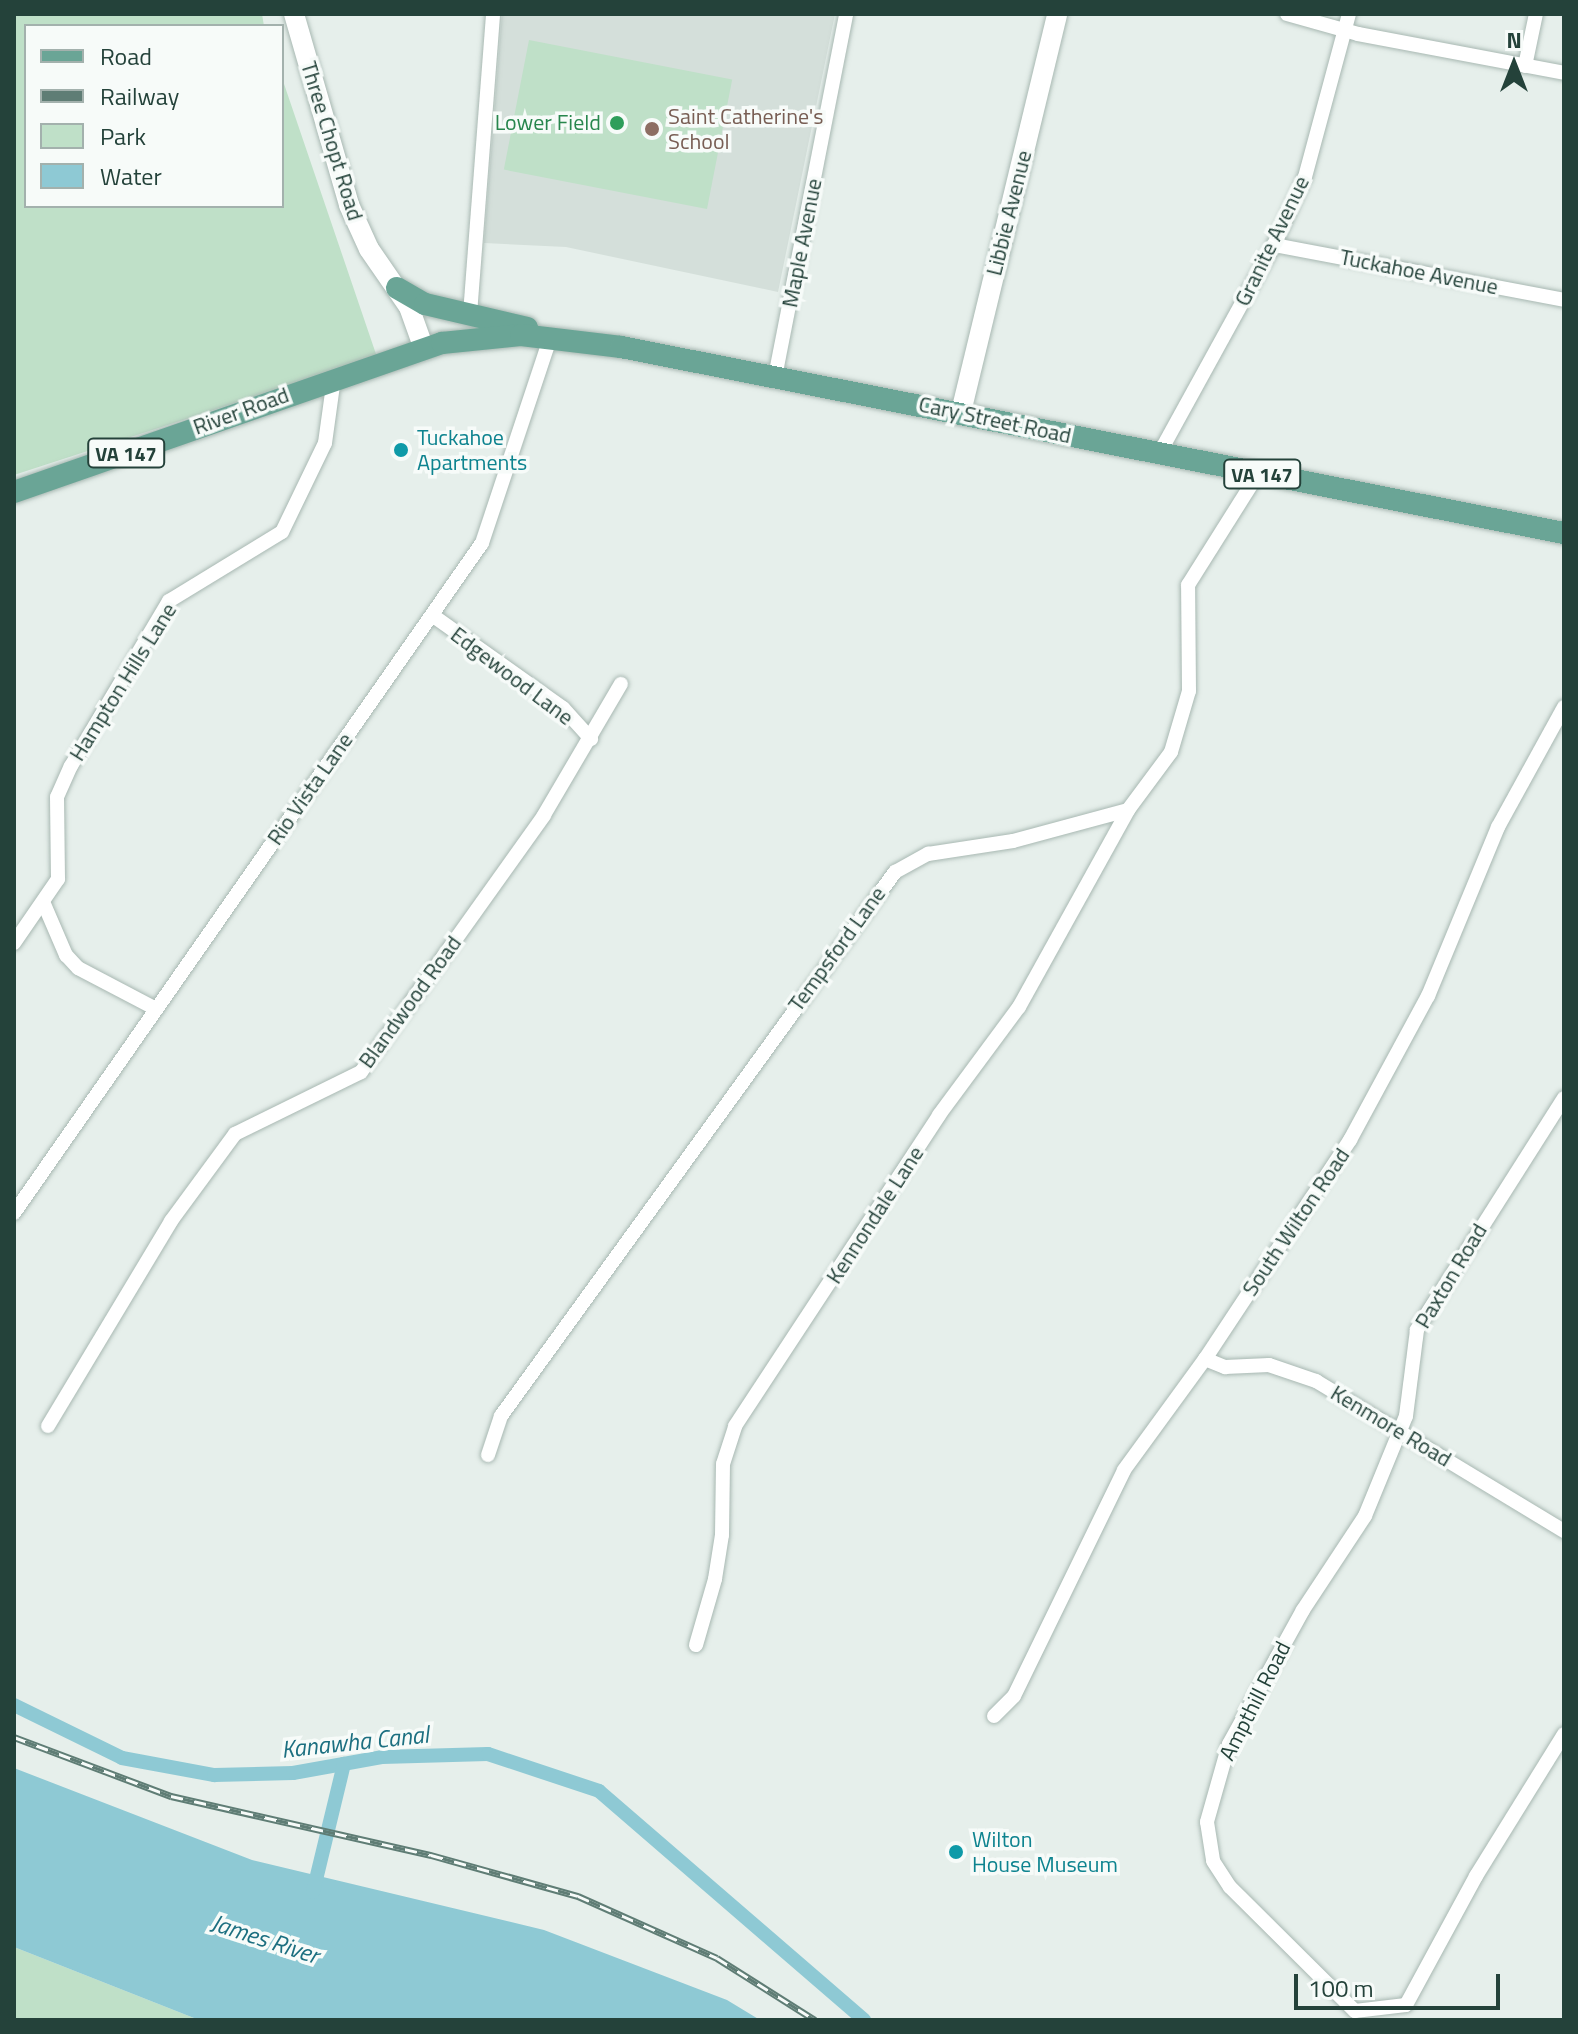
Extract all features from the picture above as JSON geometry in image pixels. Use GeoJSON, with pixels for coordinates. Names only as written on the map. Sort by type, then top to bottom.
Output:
{"type":"FeatureCollection","features":[{"type":"Feature","properties":{"kind":"main road","name":"Three Chopt Road"},"geometry":{"type":"LineString","coordinates":[[294,14],[349,205],[369,249],[397,288],[424,349]]}},
{"type":"Feature","properties":{"kind":"main road","name":"Libbie Avenue"},"geometry":{"type":"LineString","coordinates":[[961,412],[1057,14]]}},
{"type":"Feature","properties":{"kind":"main road"},"geometry":{"type":"LineString","coordinates":[[397,288],[425,304],[551,336]]}},
{"type":"Feature","properties":{"kind":"main road","name":"Cary Street Road"},"geometry":{"type":"LineString","coordinates":[[424,349],[479,337],[551,336],[961,412],[1564,533]]}},
{"type":"Feature","properties":{"kind":"main road","name":"River Road"},"geometry":{"type":"LineString","coordinates":[[14,492],[424,349]]}},
{"type":"Feature","properties":{"kind":"street"},"geometry":{"type":"LineString","coordinates":[[470,314],[493,14]]}},
{"type":"Feature","properties":{"kind":"street","name":"Maple Avenue"},"geometry":{"type":"LineString","coordinates":[[775,377],[846,14]]}},
{"type":"Feature","properties":{"kind":"street"},"geometry":{"type":"LineString","coordinates":[[1287,14],[1345,29],[1564,73]]}},
{"type":"Feature","properties":{"kind":"street","name":"Granite Avenue"},"geometry":{"type":"LineString","coordinates":[[1159,454],[1274,245],[1305,177],[1349,14]]}},
{"type":"Feature","properties":{"kind":"street"},"geometry":{"type":"LineString","coordinates":[[1525,66],[1536,14]]}},
{"type":"Feature","properties":{"kind":"street","name":"Tuckahoe Avenue"},"geometry":{"type":"LineString","coordinates":[[1274,245],[1564,300]]}},
{"type":"Feature","properties":{"kind":"street","name":"Rio Vista Lane"},"geometry":{"type":"LineString","coordinates":[[14,1213],[482,543],[551,336]]}},
{"type":"Feature","properties":{"kind":"street","name":"Hampton Hills Lane"},"geometry":{"type":"LineString","coordinates":[[14,943],[44,904],[58,879],[57,797],[71,766],[169,601],[282,532],[325,443],[334,378]]}},
{"type":"Feature","properties":{"kind":"street"},"geometry":{"type":"LineString","coordinates":[[1128,810],[1171,752],[1189,691],[1188,585],[1258,474]]}},
{"type":"Feature","properties":{"kind":"street","name":"Edgewood Lane"},"geometry":{"type":"LineString","coordinates":[[432,615],[563,708],[591,739]]}},
{"type":"Feature","properties":{"kind":"street","name":"Blandwood Road"},"geometry":{"type":"LineString","coordinates":[[48,1426],[171,1221],[235,1134],[361,1072],[544,815],[621,684]]}},
{"type":"Feature","properties":{"kind":"street","name":"South Wilton Road"},"geometry":{"type":"LineString","coordinates":[[994,1716],[1014,1696],[1124,1470],[1205,1359],[1350,1140],[1406,1040],[1498,827],[1564,707]]}},
{"type":"Feature","properties":{"kind":"street","name":"Tempsford Lane"},"geometry":{"type":"LineString","coordinates":[[488,1455],[501,1416],[895,872],[928,854],[1013,841],[1128,810]]}},
{"type":"Feature","properties":{"kind":"street","name":"Kennondale Lane"},"geometry":{"type":"LineString","coordinates":[[696,1645],[715,1579],[723,1464],[735,1426],[939,1115],[1019,1007],[1128,810]]}},
{"type":"Feature","properties":{"kind":"street"},"geometry":{"type":"LineString","coordinates":[[44,904],[66,955],[78,968],[156,1009]]}},
{"type":"Feature","properties":{"kind":"street","name":"Paxton Road"},"geometry":{"type":"LineString","coordinates":[[1365,1516],[1400,1431],[1417,1330],[1564,1098]]}},
{"type":"Feature","properties":{"kind":"street","name":"Kenmore Road"},"geometry":{"type":"LineString","coordinates":[[1205,1359],[1225,1367],[1286,1369],[1400,1431],[1564,1531]]}},
{"type":"Feature","properties":{"kind":"street","name":"Ampthill Road"},"geometry":{"type":"LineString","coordinates":[[1365,1516],[1303,1610],[1229,1744],[1207,1822],[1213,1861],[1230,1887],[1355,2011],[1406,2005],[1476,1876],[1564,1734]]}},
{"type":"Feature","properties":{"kind":"shaded area","name":"Saint Catherine's School"},"geometry":{"type":"Polygon","coordinates":[[[502,14],[835,14],[778,292],[566,247],[484,243],[502,14]]]}},
{"type":"Feature","properties":{"kind":"green space"},"geometry":{"type":"Polygon","coordinates":[[[14,14],[262,14],[264,24],[24,24],[24,208],[284,208],[284,84],[377,357],[14,475],[14,14]]]}},
{"type":"Feature","properties":{"kind":"green space","name":"Lower Field"},"geometry":{"type":"Polygon","coordinates":[[[529,40],[732,79],[707,209],[504,170],[529,40]]]}},
{"type":"Feature","properties":{"kind":"green space"},"geometry":{"type":"Polygon","coordinates":[[[14,1947],[199,2020],[14,2020],[14,1947]]]}},
{"type":"Feature","properties":{"kind":"water","name":"James River"},"geometry":{"type":"Polygon","coordinates":[[[14,1768],[252,1860],[544,1930],[727,2000],[760,2020],[199,2020],[14,1947],[14,1768]]]}},
{"type":"Feature","properties":{"kind":"waterway","name":"Kanawha Canal"},"geometry":{"type":"LineString","coordinates":[[14,1705],[122,1758],[214,1775],[293,1773],[382,1757],[488,1754],[599,1791],[864,2020]]}},
{"type":"Feature","properties":{"kind":"waterway"},"geometry":{"type":"LineString","coordinates":[[313,1892],[344,1764]]}},
{"type":"Feature","properties":{"kind":"railway"},"geometry":{"type":"LineString","coordinates":[[14,1737],[171,1796],[431,1855],[578,1896],[717,1958],[815,2020]]}},
{"type":"Feature","properties":{"kind":"place","name":"Lower Field"},"geometry":{"type":"Point","coordinates":[617,123]}},
{"type":"Feature","properties":{"kind":"place","name":"Saint Catherine's School"},"geometry":{"type":"Point","coordinates":[652,129]}},
{"type":"Feature","properties":{"kind":"place","name":"Tuckahoe Apartments"},"geometry":{"type":"Point","coordinates":[401,450]}},
{"type":"Feature","properties":{"kind":"place","name":"Wilton House Museum"},"geometry":{"type":"Point","coordinates":[956,1852]}}]}
